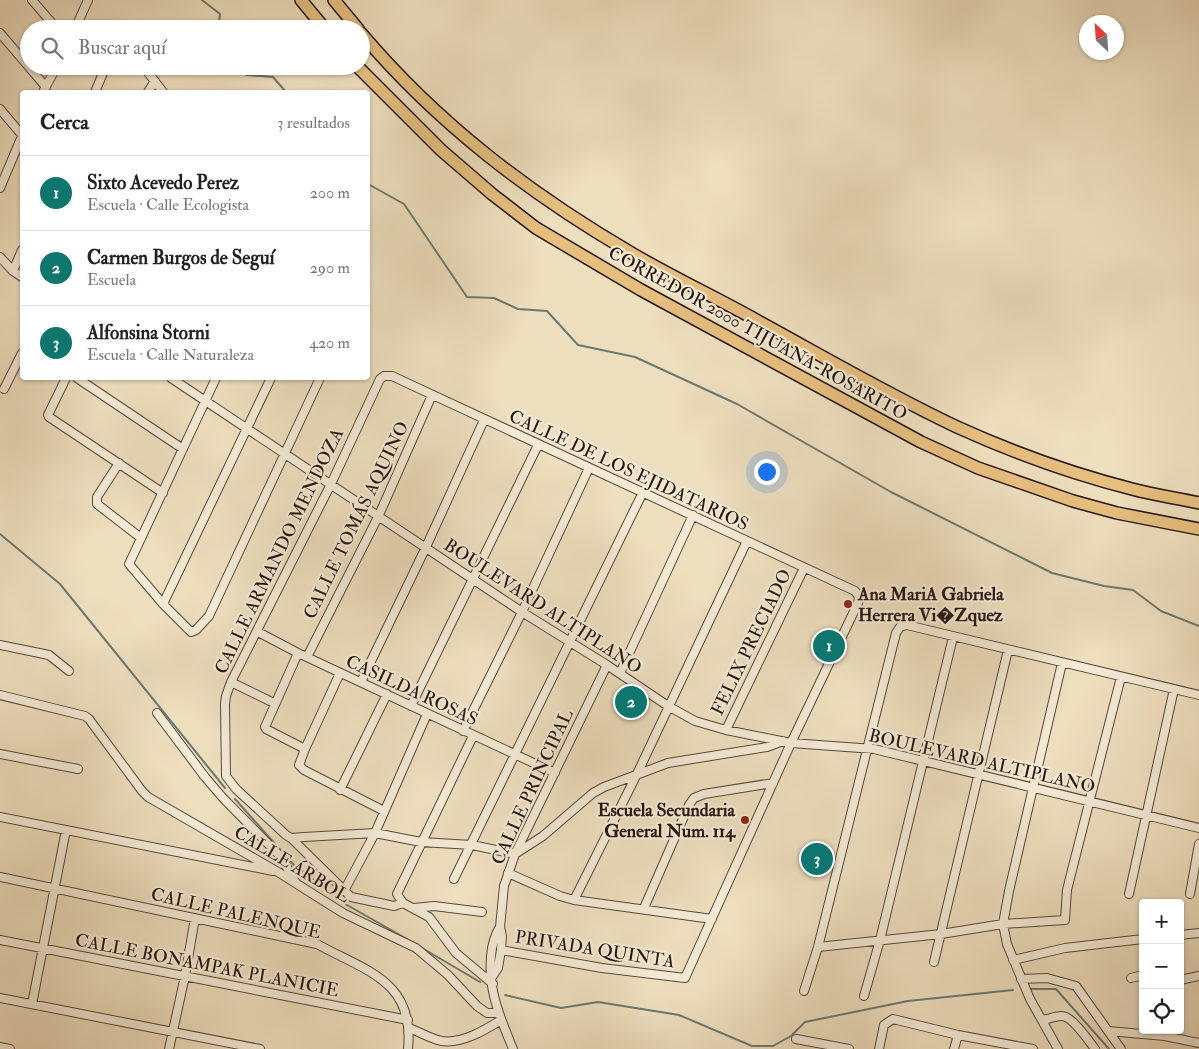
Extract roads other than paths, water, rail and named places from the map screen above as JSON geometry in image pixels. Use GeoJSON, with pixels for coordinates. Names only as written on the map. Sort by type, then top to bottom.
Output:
{"type":"FeatureCollection","features":[{"type":"Feature","properties":{"kind":"highway"},"geometry":{"type":"LineString","coordinates":[[302,0],[317,20]]}},
{"type":"Feature","properties":{"kind":"highway"},"geometry":{"type":"LineString","coordinates":[[334,0],[351,20]]}},
{"type":"Feature","properties":{"kind":"highway","name":"CORREDOR 2000 TIJUANA-ROSARITO"},"geometry":{"type":"LineString","coordinates":[[370,43],[439,114],[508,172],[556,207],[636,256],[887,392],[958,428],[1089,477],[1133,490],[1199,503]]}},
{"type":"Feature","properties":{"kind":"highway","name":"CORREDOR 2000 TIJUANA-ROSARITO"},"geometry":{"type":"LineString","coordinates":[[366,75],[434,143],[492,194],[536,228],[640,290],[921,442],[978,468],[1117,513],[1199,529]]}},
{"type":"Feature","properties":{"kind":"street"},"geometry":{"type":"LineString","coordinates":[[32,0],[49,20]]}},
{"type":"Feature","properties":{"kind":"street"},"geometry":{"type":"LineString","coordinates":[[80,20],[88,0]]}},
{"type":"Feature","properties":{"kind":"street"},"geometry":{"type":"LineString","coordinates":[[0,33],[20,59]]}},
{"type":"Feature","properties":{"kind":"street"},"geometry":{"type":"LineString","coordinates":[[32,75],[44,90],[52,75]]}},
{"type":"Feature","properties":{"kind":"street"},"geometry":{"type":"LineString","coordinates":[[96,90],[102,75]]}},
{"type":"Feature","properties":{"kind":"street"},"geometry":{"type":"LineString","coordinates":[[150,75],[161,90]]}},
{"type":"Feature","properties":{"kind":"street"},"geometry":{"type":"LineString","coordinates":[[149,90],[155,82]]}},
{"type":"Feature","properties":{"kind":"street"},"geometry":{"type":"LineString","coordinates":[[0,109],[20,134]]}},
{"type":"Feature","properties":{"kind":"street"},"geometry":{"type":"LineString","coordinates":[[0,185],[20,140]]}},
{"type":"Feature","properties":{"kind":"street"},"geometry":{"type":"LineString","coordinates":[[13,271],[20,255]]}},
{"type":"Feature","properties":{"kind":"street"},"geometry":{"type":"LineString","coordinates":[[0,257],[20,276]]}},
{"type":"Feature","properties":{"kind":"street"},"geometry":{"type":"LineString","coordinates":[[4,389],[20,357]]}},
{"type":"Feature","properties":{"kind":"street","name":"CALLE DE LOS EJIDATARIOS"},"geometry":{"type":"LineString","coordinates":[[384,376],[392,376],[855,591],[858,603],[787,742]]}},
{"type":"Feature","properties":{"kind":"street","name":"CALLE ARMANDO MENDOZA"},"geometry":{"type":"LineString","coordinates":[[236,789],[226,776],[226,696],[231,682],[258,632],[331,484],[378,382],[384,376]]}},
{"type":"Feature","properties":{"kind":"street"},"geometry":{"type":"LineString","coordinates":[[65,380],[48,414],[49,417],[163,493]]}},
{"type":"Feature","properties":{"kind":"street"},"geometry":{"type":"LineString","coordinates":[[80,380],[183,449]]}},
{"type":"Feature","properties":{"kind":"street","name":"BOULEVARD ALTIPLANO"},"geometry":{"type":"LineString","coordinates":[[174,380],[522,612],[607,664],[668,706],[695,721],[726,730],[787,742],[867,748],[1199,828]]}},
{"type":"Feature","properties":{"kind":"street"},"geometry":{"type":"LineString","coordinates":[[215,380],[130,562],[130,566],[163,604],[191,632],[196,630],[209,616],[319,380]]}},
{"type":"Feature","properties":{"kind":"street"},"geometry":{"type":"LineString","coordinates":[[163,604],[270,380]]}},
{"type":"Feature","properties":{"kind":"street","name":"CALLE TOMÁS AQUINO"},"geometry":{"type":"LineString","coordinates":[[307,657],[378,515],[432,396]]}},
{"type":"Feature","properties":{"kind":"street"},"geometry":{"type":"LineString","coordinates":[[361,682],[484,420]]}},
{"type":"Feature","properties":{"kind":"street"},"geometry":{"type":"LineString","coordinates":[[412,706],[538,444]]}},
{"type":"Feature","properties":{"kind":"street"},"geometry":{"type":"LineString","coordinates":[[119,463],[97,497],[96,504],[141,538]]}},
{"type":"Feature","properties":{"kind":"street"},"geometry":{"type":"LineString","coordinates":[[463,731],[522,612],[589,468]]}},
{"type":"Feature","properties":{"kind":"street"},"geometry":{"type":"LineString","coordinates":[[454,879],[643,492]]}},
{"type":"Feature","properties":{"kind":"street"},"geometry":{"type":"LineString","coordinates":[[620,673],[693,515]]}},
{"type":"Feature","properties":{"kind":"street"},"geometry":{"type":"LineString","coordinates":[[574,900],[637,774],[747,541]]}},
{"type":"Feature","properties":{"kind":"street","name":"FELIX PRECIADO"},"geometry":{"type":"LineString","coordinates":[[726,730],[804,568]]}},
{"type":"Feature","properties":{"kind":"street"},"geometry":{"type":"LineString","coordinates":[[804,991],[818,946],[896,633],[900,627],[907,625],[1199,695]]}},
{"type":"Feature","properties":{"kind":"street","name":"CASILDA ROSAS"},"geometry":{"type":"LineString","coordinates":[[258,632],[340,673],[555,773]]}},
{"type":"Feature","properties":{"kind":"street"},"geometry":{"type":"LineString","coordinates":[[864,996],[880,940],[953,637]]}},
{"type":"Feature","properties":{"kind":"street"},"geometry":{"type":"LineString","coordinates":[[0,645],[49,655],[69,671]]}},
{"type":"Feature","properties":{"kind":"street"},"geometry":{"type":"LineString","coordinates":[[934,962],[1008,650]]}},
{"type":"Feature","properties":{"kind":"street"},"geometry":{"type":"LineString","coordinates":[[298,653],[265,723],[265,728],[305,749]]}},
{"type":"Feature","properties":{"kind":"street"},"geometry":{"type":"LineString","coordinates":[[1058,1049],[1030,999],[1005,938],[1003,924],[1062,663]]}},
{"type":"Feature","properties":{"kind":"street","name":"CALLE PRINCIPAL"},"geometry":{"type":"LineString","coordinates":[[492,980],[498,968],[501,950],[502,936],[500,926],[503,894],[508,873],[515,854],[607,664]]}},
{"type":"Feature","properties":{"kind":"street"},"geometry":{"type":"LineString","coordinates":[[340,673],[299,762],[301,768],[340,790],[384,811]]}},
{"type":"Feature","properties":{"kind":"street"},"geometry":{"type":"LineString","coordinates":[[818,946],[941,934],[1003,924],[1065,920],[1067,890],[1122,677]]}},
{"type":"Feature","properties":{"kind":"street"},"geometry":{"type":"LineString","coordinates":[[231,682],[274,703]]}},
{"type":"Feature","properties":{"kind":"street"},"geometry":{"type":"LineString","coordinates":[[1129,894],[1174,689]]}},
{"type":"Feature","properties":{"kind":"street"},"geometry":{"type":"LineString","coordinates":[[340,790],[387,694]]}},
{"type":"Feature","properties":{"kind":"street","name":"CALLE ÁRBOL"},"geometry":{"type":"LineString","coordinates":[[0,695],[81,714],[89,719],[142,792],[148,797],[278,872],[343,913],[416,948],[448,975],[478,1006],[500,1017]]}},
{"type":"Feature","properties":{"kind":"street"},"geometry":{"type":"LineString","coordinates":[[157,713],[223,798],[281,857],[297,885]]}},
{"type":"Feature","properties":{"kind":"street"},"geometry":{"type":"LineString","coordinates":[[344,891],[375,833],[427,714]]}},
{"type":"Feature","properties":{"kind":"street"},"geometry":{"type":"LineString","coordinates":[[473,736],[398,891],[401,900],[429,917],[456,953],[492,980]]}},
{"type":"Feature","properties":{"kind":"street"},"geometry":{"type":"LineString","coordinates":[[291,838],[375,833],[421,842],[472,845],[515,854],[552,829],[598,790],[668,763],[787,742]]}},
{"type":"Feature","properties":{"kind":"street"},"geometry":{"type":"LineString","coordinates":[[508,873],[560,896],[574,900],[644,908],[712,919],[773,783],[787,742]]}},
{"type":"Feature","properties":{"kind":"street"},"geometry":{"type":"LineString","coordinates":[[0,754],[78,769]]}},
{"type":"Feature","properties":{"kind":"street"},"geometry":{"type":"LineString","coordinates":[[644,908],[694,798],[704,794],[773,783]]}},
{"type":"Feature","properties":{"kind":"street"},"geometry":{"type":"LineString","coordinates":[[223,798],[236,789],[291,838],[351,897],[394,906],[401,900]]}},
{"type":"Feature","properties":{"kind":"street"},"geometry":{"type":"LineString","coordinates":[[0,817],[278,872]]}},
{"type":"Feature","properties":{"kind":"street"},"geometry":{"type":"LineString","coordinates":[[32,1004],[53,888],[66,830]]}},
{"type":"Feature","properties":{"kind":"street"},"geometry":{"type":"LineString","coordinates":[[1190,894],[1199,844]]}},
{"type":"Feature","properties":{"kind":"street","name":"CALLE PALENQUE"},"geometry":{"type":"LineString","coordinates":[[0,878],[317,944],[385,981],[402,1004],[409,1024],[408,1049]]}},
{"type":"Feature","properties":{"kind":"street"},"geometry":{"type":"LineString","coordinates":[[414,908],[434,906],[482,912]]}},
{"type":"Feature","properties":{"kind":"street"},"geometry":{"type":"LineString","coordinates":[[169,1049],[195,918]]}},
{"type":"Feature","properties":{"kind":"street","name":"PRIVADA QUINTA"},"geometry":{"type":"LineString","coordinates":[[501,950],[602,968],[685,978],[712,919]]}},
{"type":"Feature","properties":{"kind":"street","name":"CALLE PRINCIPAL"},"geometry":{"type":"LineString","coordinates":[[500,926],[495,933],[490,967],[495,1003],[513,1049]]}},
{"type":"Feature","properties":{"kind":"street"},"geometry":{"type":"LineString","coordinates":[[1184,935],[1199,933]]}},
{"type":"Feature","properties":{"kind":"street"},"geometry":{"type":"LineString","coordinates":[[1013,960],[1065,948],[1139,939]]}},
{"type":"Feature","properties":{"kind":"street","name":"CALLE BONAMPAK PLANICIE"},"geometry":{"type":"LineString","coordinates":[[0,940],[185,976],[409,1024],[442,1041],[476,1034],[500,1017]]}},
{"type":"Feature","properties":{"kind":"street"},"geometry":{"type":"LineString","coordinates":[[1131,978],[1139,976]]}},
{"type":"Feature","properties":{"kind":"street"},"geometry":{"type":"LineString","coordinates":[[1184,980],[1199,976]]}},
{"type":"Feature","properties":{"kind":"street"},"geometry":{"type":"LineString","coordinates":[[1022,979],[1047,978],[1076,986],[1122,1049]]}},
{"type":"Feature","properties":{"kind":"street"},"geometry":{"type":"LineString","coordinates":[[0,998],[260,1049]]}},
{"type":"Feature","properties":{"kind":"street"},"geometry":{"type":"LineString","coordinates":[[1042,1020],[1061,1016],[1067,1017],[1096,1049]]}},
{"type":"Feature","properties":{"kind":"street"},"geometry":{"type":"LineString","coordinates":[[879,1049],[884,1025],[893,1019],[958,1035],[1033,1049]]}},
{"type":"Feature","properties":{"kind":"street"},"geometry":{"type":"LineString","coordinates":[[1108,1031],[1139,1032]]}},
{"type":"Feature","properties":{"kind":"street"},"geometry":{"type":"LineString","coordinates":[[1169,1034],[1199,1043]]}},
{"type":"Feature","properties":{"kind":"street"},"geometry":{"type":"LineString","coordinates":[[954,1049],[958,1035]]}},
{"type":"Feature","properties":{"kind":"street"},"geometry":{"type":"LineString","coordinates":[[796,1039],[849,1049]]}},
{"type":"Feature","properties":{"kind":"street"},"geometry":{"type":"LineString","coordinates":[[0,1047],[10,1049]]}},
{"type":"Feature","properties":{"kind":"waterway"},"geometry":{"type":"LineString","coordinates":[[202,0],[220,14],[219,20]]}},
{"type":"Feature","properties":{"kind":"waterway"},"geometry":{"type":"LineString","coordinates":[[247,75],[273,77],[284,90]]}},
{"type":"Feature","properties":{"kind":"waterway"},"geometry":{"type":"LineString","coordinates":[[370,185],[404,204],[467,297],[494,298],[518,309],[547,311],[578,345],[635,357],[737,404],[891,492],[1052,573],[1104,586],[1133,590],[1161,611],[1199,626]]}},
{"type":"Feature","properties":{"kind":"waterway"},"geometry":{"type":"LineString","coordinates":[[0,534],[60,584],[225,788]]}},
{"type":"Feature","properties":{"kind":"waterway"},"geometry":{"type":"LineString","coordinates":[[235,799],[294,865],[347,905],[407,939]]}},
{"type":"Feature","properties":{"kind":"waterway"},"geometry":{"type":"LineString","coordinates":[[422,948],[480,982]]}},
{"type":"Feature","properties":{"kind":"waterway"},"geometry":{"type":"LineString","coordinates":[[1031,989],[1056,989],[1109,1049]]}},
{"type":"Feature","properties":{"kind":"waterway"},"geometry":{"type":"LineString","coordinates":[[505,995],[561,1008],[598,1002],[679,1015],[752,1046],[773,1046],[791,1036],[805,1022],[908,1001],[1013,990]]}},
{"type":"Feature","properties":{"kind":"place","name":"Ana MariA Gabriela Herrera Vi�Zquez"},"geometry":{"type":"Point","coordinates":[848,604]}},
{"type":"Feature","properties":{"kind":"place","name":"Sixto Acevedo Perez"},"geometry":{"type":"Point","coordinates":[829,646]}},
{"type":"Feature","properties":{"kind":"place","name":"Carmen Burgos de Seguí"},"geometry":{"type":"Point","coordinates":[631,702]}},
{"type":"Feature","properties":{"kind":"place","name":"Escuela Secundaria General Num. 114"},"geometry":{"type":"Point","coordinates":[745,820]}},
{"type":"Feature","properties":{"kind":"place","name":"Alfonsina Storni"},"geometry":{"type":"Point","coordinates":[817,859]}}]}
